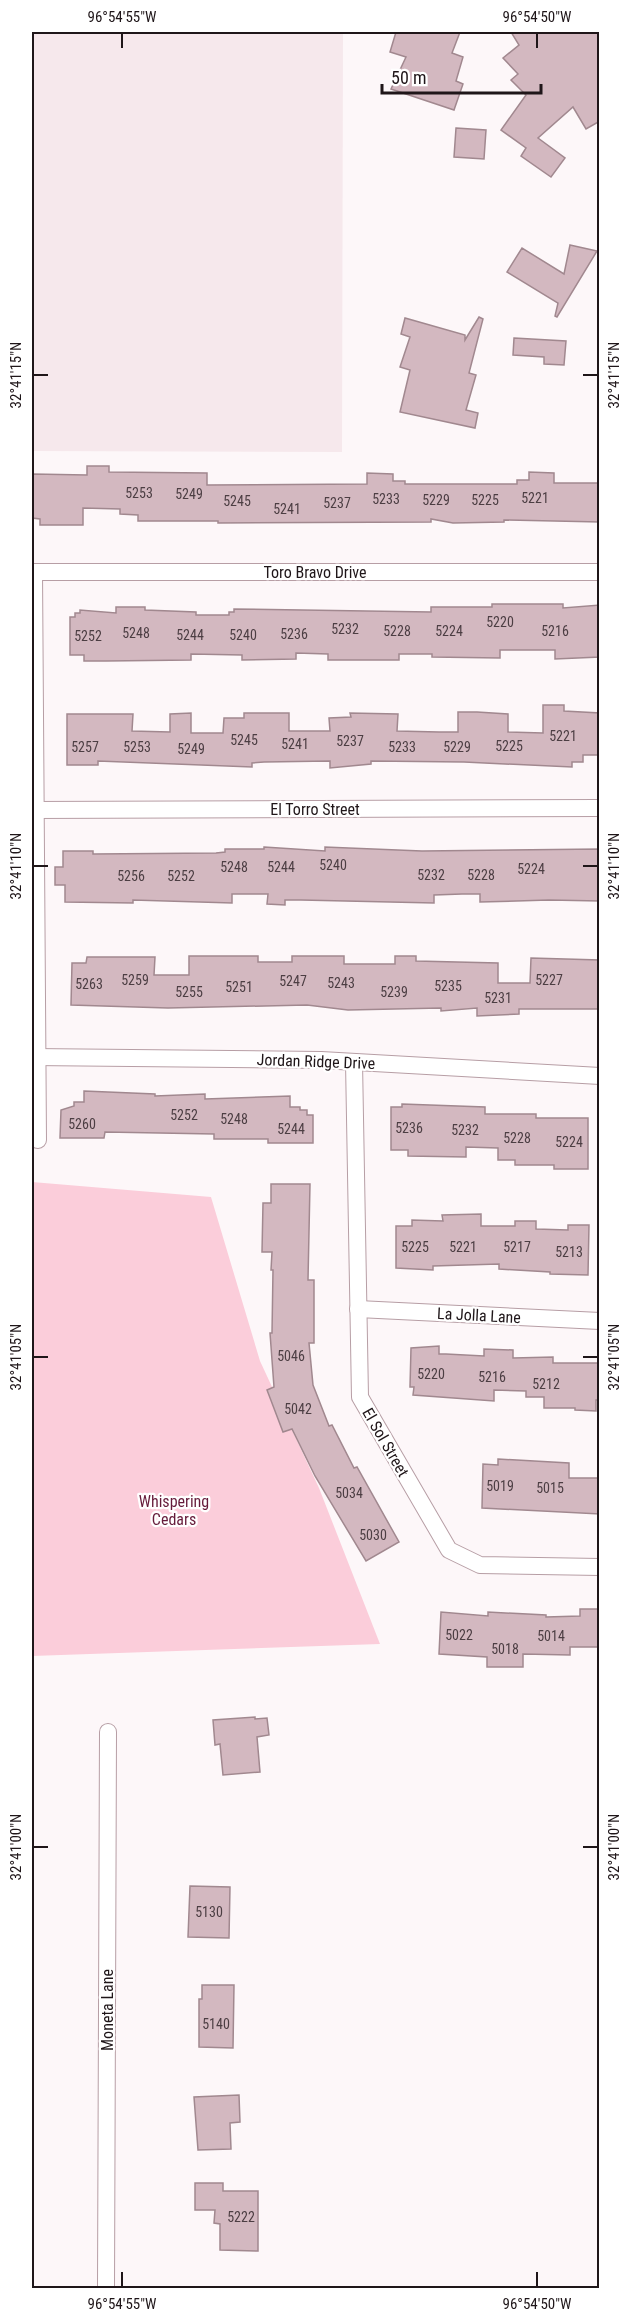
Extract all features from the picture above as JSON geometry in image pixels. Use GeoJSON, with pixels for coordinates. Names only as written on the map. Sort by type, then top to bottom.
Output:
{"type":"FeatureCollection","features":[{"type":"Feature","properties":{"kind":"street","name":"Toro Bravo Drive"},"geometry":{"type":"LineString","coordinates":[[33,572],[600,572]]}},
{"type":"Feature","properties":{"kind":"street"},"geometry":{"type":"LineString","coordinates":[[33,572],[34,1057],[38,1140]]}},
{"type":"Feature","properties":{"kind":"street","name":"El Torro Street"},"geometry":{"type":"LineString","coordinates":[[34,810],[600,808]]}},
{"type":"Feature","properties":{"kind":"street","name":"Jordan Ridge Drive"},"geometry":{"type":"LineString","coordinates":[[34,1057],[354,1062],[600,1076]]}},
{"type":"Feature","properties":{"kind":"street","name":"El Sol Street"},"geometry":{"type":"LineString","coordinates":[[354,1062],[360,1397],[449,1550],[480,1565],[600,1567]]}},
{"type":"Feature","properties":{"kind":"street","name":"La Jolla Lane"},"geometry":{"type":"LineString","coordinates":[[358,1309],[600,1321]]}},
{"type":"Feature","properties":{"kind":"street","name":"Moneta Lane"},"geometry":{"type":"LineString","coordinates":[[106,2289],[108,1732]]}},
{"type":"Feature","properties":{"kind":"shaded area"},"geometry":{"type":"Polygon","coordinates":[[[32,32],[343,32],[342,452],[32,451],[32,32]]]}},
{"type":"Feature","properties":{"kind":"green space","name":"Whispering Cedars"},"geometry":{"type":"Polygon","coordinates":[[[32,1182],[211,1197],[260,1361],[319,1488],[380,1644],[32,1656],[32,1182]]]}},
{"type":"Feature","properties":{"kind":"building"},"geometry":{"type":"Polygon","coordinates":[[[396,32],[460,32],[452,53],[463,57],[456,81],[463,84],[454,110],[391,89],[406,57],[390,52],[396,32]]]}},
{"type":"Feature","properties":{"kind":"building"},"geometry":{"type":"Polygon","coordinates":[[[511,32],[600,32],[600,121],[586,129],[573,107],[538,138],[565,158],[551,177],[521,156],[526,148],[501,130],[526,95],[511,80],[518,74],[503,58],[519,45],[511,32]]]}},
{"type":"Feature","properties":{"kind":"building"},"geometry":{"type":"Polygon","coordinates":[[[456,128],[486,130],[484,159],[454,157],[456,128]]]}},
{"type":"Feature","properties":{"kind":"building"},"geometry":{"type":"Polygon","coordinates":[[[570,245],[597,251],[557,317],[555,316],[558,303],[507,272],[522,248],[564,274],[570,245]]]}},
{"type":"Feature","properties":{"kind":"building"},"geometry":{"type":"Polygon","coordinates":[[[479,317],[483,319],[469,373],[476,375],[466,410],[478,413],[475,428],[400,412],[410,370],[400,367],[410,337],[401,334],[405,318],[465,335],[465,340],[479,317]]]}},
{"type":"Feature","properties":{"kind":"building"},"geometry":{"type":"Polygon","coordinates":[[[514,338],[566,341],[564,365],[544,364],[544,357],[513,355],[514,338]]]}},
{"type":"Feature","properties":{"kind":"building"},"geometry":{"type":"Polygon","coordinates":[[[87,466],[109,466],[109,472],[207,473],[207,485],[367,484],[367,473],[393,474],[393,481],[405,481],[405,484],[517,484],[517,480],[529,480],[529,472],[554,473],[554,483],[600,483],[600,522],[504,520],[504,522],[453,523],[431,519],[431,522],[138,521],[138,515],[120,514],[120,509],[83,508],[83,525],[40,525],[40,519],[32,518],[33,474],[87,475],[87,466]]]}},
{"type":"Feature","properties":{"kind":"building"},"geometry":{"type":"Polygon","coordinates":[[[492,604],[563,604],[563,608],[600,605],[600,657],[555,659],[555,650],[500,650],[500,658],[399,654],[399,660],[328,660],[328,654],[296,653],[296,659],[242,660],[242,655],[191,654],[191,660],[84,661],[84,655],[70,655],[70,617],[75,617],[75,613],[80,613],[80,610],[116,613],[116,607],[145,607],[145,610],[196,612],[196,615],[229,615],[229,612],[234,612],[234,609],[431,612],[431,607],[492,607],[492,604]]]}},
{"type":"Feature","properties":{"kind":"building"},"geometry":{"type":"Polygon","coordinates":[[[543,705],[564,705],[564,711],[600,713],[600,755],[583,755],[583,762],[572,762],[572,767],[371,761],[371,764],[330,768],[330,761],[264,762],[252,763],[252,767],[98,761],[98,765],[67,765],[67,714],[133,714],[132,731],[170,732],[170,714],[191,713],[191,733],[223,733],[224,718],[244,718],[244,713],[289,713],[289,731],[330,731],[329,718],[351,717],[350,713],[398,714],[397,731],[458,732],[458,712],[477,712],[508,714],[508,732],[543,733],[543,705]]]}},
{"type":"Feature","properties":{"kind":"building"},"geometry":{"type":"Polygon","coordinates":[[[264,847],[325,851],[325,847],[422,851],[600,849],[600,901],[480,902],[480,894],[462,894],[434,895],[434,903],[285,900],[285,905],[267,904],[268,894],[232,894],[232,903],[133,900],[133,903],[65,902],[65,885],[55,885],[55,867],[63,867],[63,851],[93,851],[93,854],[216,853],[225,852],[225,849],[264,849],[264,847]]]}},
{"type":"Feature","properties":{"kind":"building"},"geometry":{"type":"Polygon","coordinates":[[[189,956],[258,956],[258,962],[292,962],[292,956],[344,956],[344,964],[395,964],[395,956],[416,956],[416,961],[498,963],[498,983],[530,983],[531,958],[600,960],[600,1009],[519,1009],[519,1014],[477,1016],[477,1008],[441,1011],[441,1008],[348,1010],[307,1005],[168,1008],[71,1005],[72,963],[86,963],[87,957],[155,957],[154,975],[189,975],[189,956]]]}},
{"type":"Feature","properties":{"kind":"building"},"geometry":{"type":"Polygon","coordinates":[[[84,1091],[155,1094],[155,1096],[205,1094],[205,1099],[290,1096],[290,1107],[300,1107],[300,1110],[307,1110],[307,1115],[313,1115],[313,1143],[268,1143],[268,1139],[214,1139],[214,1134],[105,1132],[104,1138],[60,1138],[61,1110],[74,1106],[74,1102],[84,1102],[84,1091]]]}},
{"type":"Feature","properties":{"kind":"building"},"geometry":{"type":"Polygon","coordinates":[[[402,1104],[485,1107],[485,1114],[536,1114],[536,1118],[588,1118],[588,1169],[554,1169],[554,1165],[515,1165],[515,1160],[498,1160],[498,1148],[466,1147],[466,1157],[408,1156],[408,1150],[391,1150],[391,1107],[402,1107],[402,1104]]]}},
{"type":"Feature","properties":{"kind":"building"},"geometry":{"type":"Polygon","coordinates":[[[271,1184],[310,1184],[308,1280],[314,1280],[314,1343],[309,1343],[313,1385],[329,1426],[332,1425],[354,1468],[357,1467],[399,1542],[366,1561],[315,1476],[292,1429],[283,1432],[267,1390],[274,1387],[270,1333],[272,1333],[273,1270],[271,1270],[272,1252],[262,1252],[263,1203],[271,1203],[271,1184]]]}},
{"type":"Feature","properties":{"kind":"building"},"geometry":{"type":"Polygon","coordinates":[[[481,1214],[481,1226],[515,1226],[515,1221],[536,1221],[536,1229],[568,1230],[568,1225],[589,1225],[588,1275],[499,1269],[499,1264],[433,1266],[433,1270],[396,1268],[396,1226],[412,1226],[412,1220],[443,1221],[442,1215],[481,1214]]]}},
{"type":"Feature","properties":{"kind":"building"},"geometry":{"type":"Polygon","coordinates":[[[439,1346],[439,1354],[484,1356],[484,1349],[513,1350],[513,1358],[553,1357],[553,1363],[600,1363],[600,1400],[596,1400],[596,1411],[544,1408],[544,1397],[526,1397],[526,1391],[494,1390],[494,1401],[413,1395],[414,1387],[410,1387],[411,1348],[439,1346]]]}},
{"type":"Feature","properties":{"kind":"building"},"geometry":{"type":"Polygon","coordinates":[[[498,1459],[569,1463],[569,1478],[600,1478],[600,1514],[482,1508],[483,1464],[498,1465],[498,1459]]]}},
{"type":"Feature","properties":{"kind":"building"},"geometry":{"type":"Polygon","coordinates":[[[580,1609],[600,1609],[600,1647],[570,1647],[570,1655],[523,1654],[523,1667],[487,1667],[487,1657],[439,1654],[441,1612],[488,1616],[488,1612],[546,1615],[546,1617],[580,1616],[580,1609]]]}},
{"type":"Feature","properties":{"kind":"building"},"geometry":{"type":"Polygon","coordinates":[[[255,1717],[255,1719],[267,1718],[269,1735],[257,1737],[260,1772],[223,1775],[220,1744],[215,1745],[213,1720],[255,1717]]]}},
{"type":"Feature","properties":{"kind":"building"},"geometry":{"type":"Polygon","coordinates":[[[190,1886],[230,1887],[229,1938],[188,1937],[190,1886]]]}},
{"type":"Feature","properties":{"kind":"building"},"geometry":{"type":"Polygon","coordinates":[[[202,1985],[234,1985],[233,2048],[199,2047],[199,1999],[202,1999],[202,1985]]]}},
{"type":"Feature","properties":{"kind":"building"},"geometry":{"type":"Polygon","coordinates":[[[239,2095],[240,2122],[230,2123],[231,2149],[198,2150],[194,2097],[239,2095]]]}},
{"type":"Feature","properties":{"kind":"building"},"geometry":{"type":"Polygon","coordinates":[[[195,2183],[223,2183],[223,2191],[258,2191],[258,2251],[220,2250],[220,2224],[214,2223],[215,2210],[195,2210],[195,2183]]]}}]}
